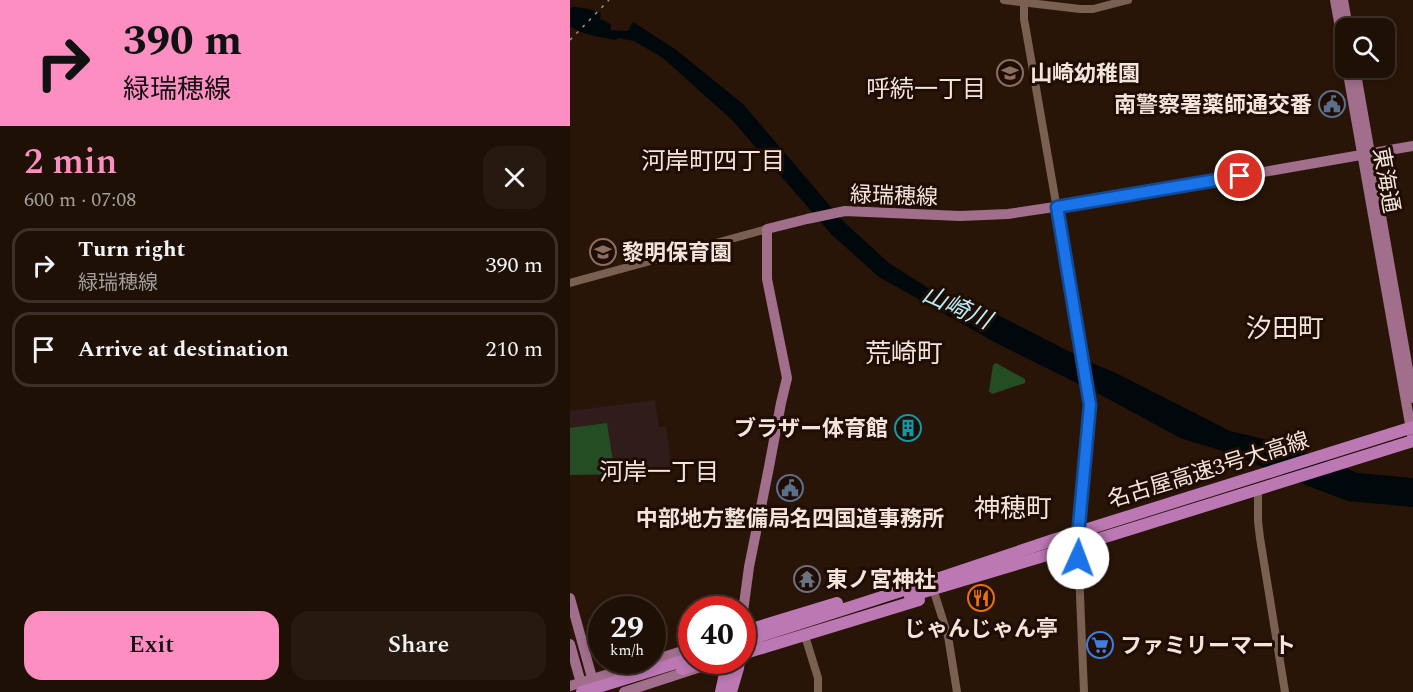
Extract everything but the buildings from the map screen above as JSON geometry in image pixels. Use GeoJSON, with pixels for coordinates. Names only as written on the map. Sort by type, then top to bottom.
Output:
{"type":"FeatureCollection","features":[{"type":"Feature","properties":{"kind":"highway"},"geometry":{"type":"LineString","coordinates":[[756,628],[1310,452],[1412,422]]}},
{"type":"Feature","properties":{"kind":"highway","name":"名古屋高速3号大高線"},"geometry":{"type":"LineString","coordinates":[[756,637],[1412,422]]}},
{"type":"Feature","properties":{"kind":"highway"},"geometry":{"type":"LineString","coordinates":[[756,648],[805,636],[994,577],[1078,548],[1295,483],[1413,442]]}},
{"type":"Feature","properties":{"kind":"highway","name":"名古屋高速3号大高線"},"geometry":{"type":"LineString","coordinates":[[756,647],[910,596],[1413,442]]}},
{"type":"Feature","properties":{"kind":"highway"},"geometry":{"type":"LineString","coordinates":[[994,577],[1010,560],[1054,545],[1295,472],[1327,468]]}},
{"type":"Feature","properties":{"kind":"highway"},"geometry":{"type":"LineString","coordinates":[[579,688],[678,662]]}},
{"type":"Feature","properties":{"kind":"highway"},"geometry":{"type":"LineString","coordinates":[[607,692],[678,670]]}},
{"type":"Feature","properties":{"kind":"highway"},"geometry":{"type":"LineString","coordinates":[[721,692],[725,674]]}},
{"type":"Feature","properties":{"kind":"highway"},"geometry":{"type":"LineString","coordinates":[[731,692],[736,674]]}},
{"type":"Feature","properties":{"kind":"main road"},"geometry":{"type":"LineString","coordinates":[[1335,0],[1338,18]]}},
{"type":"Feature","properties":{"kind":"main road"},"geometry":{"type":"LineString","coordinates":[[1342,0],[1346,18]]}},
{"type":"Feature","properties":{"kind":"main road","name":"東海通"},"geometry":{"type":"LineString","coordinates":[[1349,78],[1413,398]]}},
{"type":"Feature","properties":{"kind":"main road","name":"東海通"},"geometry":{"type":"LineString","coordinates":[[1356,78],[1366,154],[1412,422],[1413,442]]}},
{"type":"Feature","properties":{"kind":"main road","name":"緑瑞穂線"},"geometry":{"type":"LineString","coordinates":[[767,229],[843,212],[960,216],[1008,214],[1413,146]]}},
{"type":"Feature","properties":{"kind":"main road"},"geometry":{"type":"LineString","coordinates":[[745,596],[787,378],[767,279],[767,229]]}},
{"type":"Feature","properties":{"kind":"main road"},"geometry":{"type":"LineString","coordinates":[[570,598],[596,692]]}},
{"type":"Feature","properties":{"kind":"main road"},"geometry":{"type":"LineString","coordinates":[[570,644],[579,688],[592,679],[678,652]]}},
{"type":"Feature","properties":{"kind":"main road"},"geometry":{"type":"LineString","coordinates":[[624,692],[679,674]]}},
{"type":"Feature","properties":{"kind":"street"},"geometry":{"type":"LineString","coordinates":[[1005,0],[1059,8],[1093,9],[1128,0]]}},
{"type":"Feature","properties":{"kind":"street"},"geometry":{"type":"LineString","coordinates":[[1024,2],[1024,19],[1090,405],[1078,548],[1084,692]]}},
{"type":"Feature","properties":{"kind":"street"},"geometry":{"type":"LineString","coordinates":[[570,283],[767,229]]}},
{"type":"Feature","properties":{"kind":"street"},"geometry":{"type":"LineString","coordinates":[[1258,494],[1259,530],[1285,692]]}},
{"type":"Feature","properties":{"kind":"street"},"geometry":{"type":"LineString","coordinates":[[935,595],[948,636],[957,692]]}},
{"type":"Feature","properties":{"kind":"street"},"geometry":{"type":"LineString","coordinates":[[805,636],[818,678],[818,692]]}},
{"type":"Feature","properties":{"kind":"shaded area"},"geometry":{"type":"Polygon","coordinates":[[[655,400],[659,427],[666,427],[673,475],[570,475],[570,411],[655,400]]]}},
{"type":"Feature","properties":{"kind":"green space"},"geometry":{"type":"Polygon","coordinates":[[[996,363],[1025,379],[1025,383],[992,394],[989,391],[993,365],[996,363]]]}},
{"type":"Feature","properties":{"kind":"green space"},"geometry":{"type":"Polygon","coordinates":[[[607,423],[615,474],[570,475],[570,428],[607,423]]]}},
{"type":"Feature","properties":{"kind":"water","name":"山崎川"},"geometry":{"type":"Polygon","coordinates":[[[573,7],[601,13],[600,19],[611,24],[611,30],[628,31],[633,22],[675,49],[743,104],[843,221],[889,263],[928,288],[988,310],[1230,431],[1285,444],[1358,473],[1413,478],[1413,507],[1348,501],[1226,452],[1180,438],[1101,395],[998,344],[879,277],[832,235],[732,120],[663,58],[634,41],[598,37],[570,26],[570,9],[573,7]]]}},
{"type":"Feature","properties":{"kind":"railway"},"geometry":{"type":"LineString","coordinates":[[570,40],[609,0]]}},
{"type":"Feature","properties":{"kind":"place","name":"山崎幼稚園"},"geometry":{"type":"Point","coordinates":[1010,73]}},
{"type":"Feature","properties":{"kind":"place","name":"南警察署薬師通交番"},"geometry":{"type":"Point","coordinates":[1332,104]}},
{"type":"Feature","properties":{"kind":"place","name":"黎明保育園"},"geometry":{"type":"Point","coordinates":[603,252]}},
{"type":"Feature","properties":{"kind":"place","name":"ブラザー体育館"},"geometry":{"type":"Point","coordinates":[908,428]}},
{"type":"Feature","properties":{"kind":"place","name":"中部地方整備局名四国道事務所"},"geometry":{"type":"Point","coordinates":[790,488]}},
{"type":"Feature","properties":{"kind":"place","name":"東ノ宮神社"},"geometry":{"type":"Point","coordinates":[807,579]}},
{"type":"Feature","properties":{"kind":"place","name":"じゃんじゃん亭"},"geometry":{"type":"Point","coordinates":[981,598]}},
{"type":"Feature","properties":{"kind":"place","name":"ファミリーマート"},"geometry":{"type":"Point","coordinates":[1100,645]}},
{"type":"Feature","properties":{"kind":"district","name":"呼続一丁目"},"geometry":{"type":"Point","coordinates":[926,89]}},
{"type":"Feature","properties":{"kind":"district","name":"河岸町四丁目"},"geometry":{"type":"Point","coordinates":[713,161]}},
{"type":"Feature","properties":{"kind":"district","name":"汐田町"},"geometry":{"type":"Point","coordinates":[1285,328]}},
{"type":"Feature","properties":{"kind":"district","name":"荒崎町"},"geometry":{"type":"Point","coordinates":[904,353]}},
{"type":"Feature","properties":{"kind":"district","name":"河岸一丁目"},"geometry":{"type":"Point","coordinates":[659,472]}},
{"type":"Feature","properties":{"kind":"district","name":"神穂町"},"geometry":{"type":"Point","coordinates":[1013,508]}},
{"type":"Feature","properties":{"kind":"route"},"geometry":{"type":"LineString","coordinates":[[1078,558],[1090,405],[1057,207],[1240,176]]}}]}
